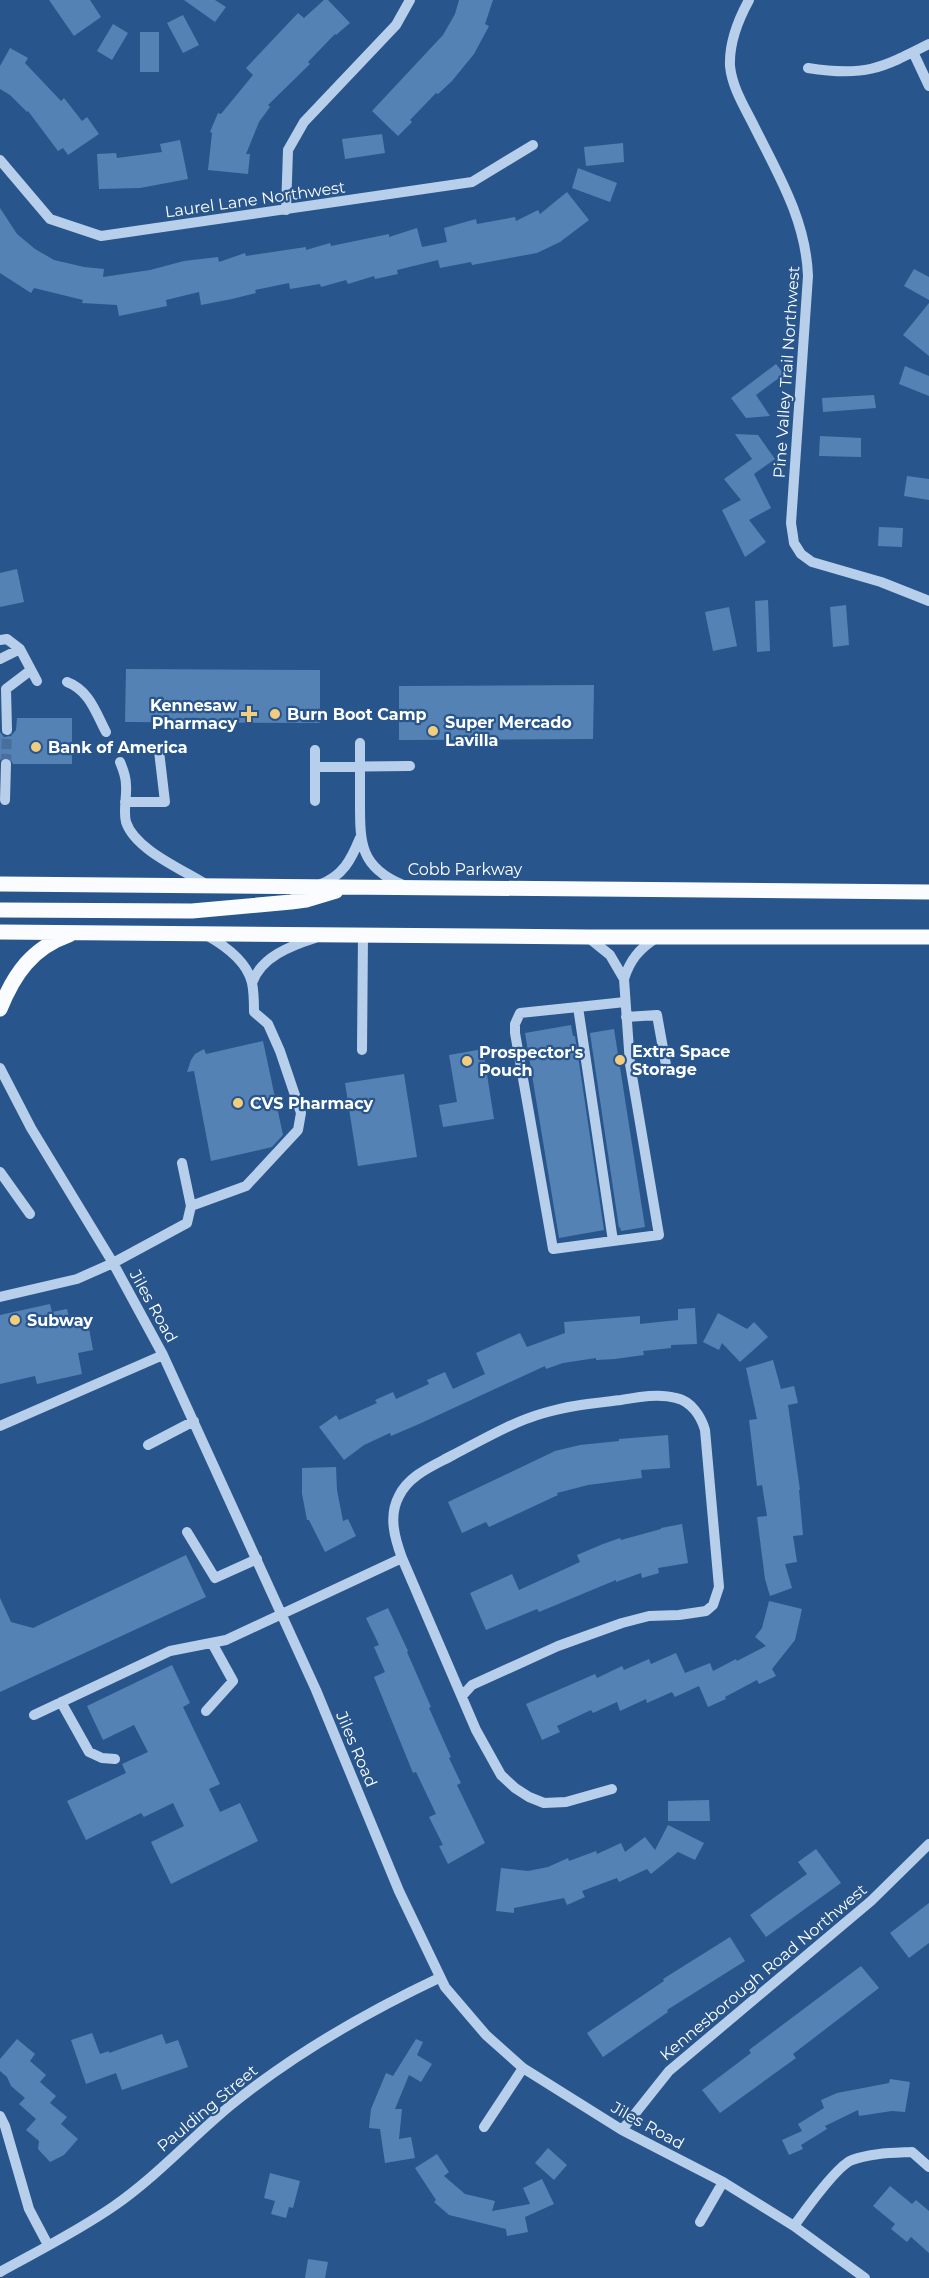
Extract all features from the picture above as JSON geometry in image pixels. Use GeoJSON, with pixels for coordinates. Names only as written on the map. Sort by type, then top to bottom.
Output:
{"type":"FeatureCollection","features":[{"type":"Feature","properties":{"kind":"main road","name":"Cobb Parkway"},"geometry":{"type":"LineString","coordinates":[[0,884],[929,892]]}},
{"type":"Feature","properties":{"kind":"main road"},"geometry":{"type":"LineString","coordinates":[[0,910],[192,911],[306,900],[347,886]]}},
{"type":"Feature","properties":{"kind":"main road"},"geometry":{"type":"LineString","coordinates":[[0,932],[206,935],[929,937]]}},
{"type":"Feature","properties":{"kind":"main road"},"geometry":{"type":"LineString","coordinates":[[0,1009],[12,981],[32,955],[74,933]]}},
{"type":"Feature","properties":{"kind":"street"},"geometry":{"type":"LineString","coordinates":[[286,210],[288,150],[304,122],[396,25],[410,0]]}},
{"type":"Feature","properties":{"kind":"street","name":"Pine Valley Trail Northwest"},"geometry":{"type":"LineString","coordinates":[[749,0],[731,46],[732,77],[796,213],[806,244],[808,264],[791,523],[794,543],[801,554],[812,562],[881,582],[929,601]]}},
{"type":"Feature","properties":{"kind":"street"},"geometry":{"type":"LineString","coordinates":[[808,68],[846,73],[863,72],[880,67],[929,44]]}},
{"type":"Feature","properties":{"kind":"street"},"geometry":{"type":"LineString","coordinates":[[913,52],[929,86]]}},
{"type":"Feature","properties":{"kind":"street","name":"Laurel Lane Northwest"},"geometry":{"type":"LineString","coordinates":[[0,160],[50,219],[101,236],[472,182],[533,145]]}},
{"type":"Feature","properties":{"kind":"street"},"geometry":{"type":"LineString","coordinates":[[0,640],[7,639],[20,649],[37,681]]}},
{"type":"Feature","properties":{"kind":"street"},"geometry":{"type":"LineString","coordinates":[[0,659],[20,649]]}},
{"type":"Feature","properties":{"kind":"street"},"geometry":{"type":"LineString","coordinates":[[7,730],[3,711],[6,689],[31,670]]}},
{"type":"Feature","properties":{"kind":"street"},"geometry":{"type":"LineString","coordinates":[[67,682],[76,685],[84,693],[106,732]]}},
{"type":"Feature","properties":{"kind":"street"},"geometry":{"type":"LineString","coordinates":[[360,743],[360,838],[366,853],[379,872],[408,887]]}},
{"type":"Feature","properties":{"kind":"street"},"geometry":{"type":"LineString","coordinates":[[315,750],[315,801]]}},
{"type":"Feature","properties":{"kind":"street"},"geometry":{"type":"LineString","coordinates":[[125,802],[165,802],[159,751]]}},
{"type":"Feature","properties":{"kind":"street"},"geometry":{"type":"LineString","coordinates":[[120,762],[126,785],[126,821],[135,837],[164,860],[207,885]]}},
{"type":"Feature","properties":{"kind":"street"},"geometry":{"type":"LineString","coordinates":[[5,800],[6,764]]}},
{"type":"Feature","properties":{"kind":"street"},"geometry":{"type":"LineString","coordinates":[[315,767],[410,766]]}},
{"type":"Feature","properties":{"kind":"street"},"geometry":{"type":"LineString","coordinates":[[317,886],[329,881],[347,867],[360,838]]}},
{"type":"Feature","properties":{"kind":"street"},"geometry":{"type":"LineString","coordinates":[[191,1206],[246,1186],[298,1130],[301,1113],[280,1051],[268,1024],[254,1012],[252,983],[246,969],[223,946],[206,935]]}},
{"type":"Feature","properties":{"kind":"street"},"geometry":{"type":"LineString","coordinates":[[252,983],[261,966],[270,959],[285,950],[322,935]]}},
{"type":"Feature","properties":{"kind":"street"},"geometry":{"type":"LineString","coordinates":[[362,1050],[363,935]]}},
{"type":"Feature","properties":{"kind":"street"},"geometry":{"type":"LineString","coordinates":[[589,937],[610,955],[624,979]]}},
{"type":"Feature","properties":{"kind":"street"},"geometry":{"type":"LineString","coordinates":[[625,1002],[520,1013],[514,1024],[553,1249],[659,1235],[630,1064],[624,979],[632,959],[639,950],[657,937]]}},
{"type":"Feature","properties":{"kind":"street"},"geometry":{"type":"LineString","coordinates":[[578,1007],[613,1241]]}},
{"type":"Feature","properties":{"kind":"street"},"geometry":{"type":"LineString","coordinates":[[626,1017],[657,1015],[666,1065]]}},
{"type":"Feature","properties":{"kind":"street","name":"Jiles Road"},"geometry":{"type":"LineString","coordinates":[[0,1068],[31,1128],[113,1263],[163,1355],[257,1559],[345,1758],[399,1891],[439,1978],[486,2036],[523,2068],[622,2130],[723,2182],[794,2226],[865,2278]]}},
{"type":"Feature","properties":{"kind":"street"},"geometry":{"type":"LineString","coordinates":[[0,1297],[77,1279],[113,1263],[187,1223],[191,1206],[182,1164]]}},
{"type":"Feature","properties":{"kind":"street"},"geometry":{"type":"LineString","coordinates":[[0,1172],[30,1214]]}},
{"type":"Feature","properties":{"kind":"street"},"geometry":{"type":"LineString","coordinates":[[0,1426],[163,1355]]}},
{"type":"Feature","properties":{"kind":"street"},"geometry":{"type":"LineString","coordinates":[[462,1696],[472,1685],[558,1646],[622,1623],[649,1616],[698,1613],[714,1605],[719,1587],[705,1430],[702,1420],[690,1404],[678,1398],[663,1396],[571,1406],[546,1412],[486,1437],[418,1473],[399,1496],[393,1514],[395,1539],[402,1558],[476,1730],[501,1775],[515,1788],[544,1803],[566,1802],[612,1789]]}},
{"type":"Feature","properties":{"kind":"street"},"geometry":{"type":"LineString","coordinates":[[148,1445],[194,1421]]}},
{"type":"Feature","properties":{"kind":"street"},"geometry":{"type":"LineString","coordinates":[[187,1532],[215,1578],[257,1559]]}},
{"type":"Feature","properties":{"kind":"street"},"geometry":{"type":"LineString","coordinates":[[34,1715],[170,1651],[226,1640],[402,1558]]}},
{"type":"Feature","properties":{"kind":"street"},"geometry":{"type":"LineString","coordinates":[[206,1711],[233,1681],[212,1643]]}},
{"type":"Feature","properties":{"kind":"street"},"geometry":{"type":"LineString","coordinates":[[61,1702],[89,1752],[102,1758],[115,1759]]}},
{"type":"Feature","properties":{"kind":"street","name":"Kennesborough Road Northwest"},"geometry":{"type":"LineString","coordinates":[[622,2130],[669,2071],[871,1901],[929,1844]]}},
{"type":"Feature","properties":{"kind":"street","name":"Paulding Street"},"geometry":{"type":"LineString","coordinates":[[0,2272],[97,2217],[130,2194],[229,2107],[277,2070],[354,2020],[439,1978]]}},
{"type":"Feature","properties":{"kind":"street"},"geometry":{"type":"LineString","coordinates":[[484,2127],[523,2068]]}},
{"type":"Feature","properties":{"kind":"street"},"geometry":{"type":"LineString","coordinates":[[0,2116],[29,2209],[48,2245]]}},
{"type":"Feature","properties":{"kind":"street"},"geometry":{"type":"LineString","coordinates":[[794,2226],[814,2198],[849,2160],[881,2153],[912,2152],[929,2167]]}},
{"type":"Feature","properties":{"kind":"street"},"geometry":{"type":"LineString","coordinates":[[700,2222],[723,2182]]}},
{"type":"Feature","properties":{"kind":"building"},"geometry":{"type":"Polygon","coordinates":[[[49,0],[90,0],[101,17],[74,36],[49,0]]]}},
{"type":"Feature","properties":{"kind":"building"},"geometry":{"type":"Polygon","coordinates":[[[184,0],[215,0],[226,7],[215,22],[184,0]]]}},
{"type":"Feature","properties":{"kind":"building"},"geometry":{"type":"Polygon","coordinates":[[[324,0],[328,0],[350,23],[335,34],[308,62],[310,64],[268,105],[270,107],[259,122],[246,154],[250,154],[248,174],[208,170],[212,133],[210,132],[218,113],[221,114],[253,75],[246,68],[298,13],[304,18],[324,0]]]}},
{"type":"Feature","properties":{"kind":"building"},"geometry":{"type":"Polygon","coordinates":[[[459,0],[493,0],[485,24],[489,26],[474,54],[452,81],[438,94],[436,93],[398,136],[372,111],[443,35],[455,14],[459,0]]]}},
{"type":"Feature","properties":{"kind":"building"},"geometry":{"type":"Polygon","coordinates":[[[183,15],[199,45],[183,53],[167,23],[183,15]]]}},
{"type":"Feature","properties":{"kind":"building"},"geometry":{"type":"Polygon","coordinates":[[[113,24],[128,33],[112,60],[97,51],[113,24]]]}},
{"type":"Feature","properties":{"kind":"building"},"geometry":{"type":"Polygon","coordinates":[[[140,32],[159,32],[159,72],[140,72],[140,32]]]}},
{"type":"Feature","properties":{"kind":"building"},"geometry":{"type":"Polygon","coordinates":[[[10,48],[28,58],[25,63],[61,101],[64,98],[82,121],[87,117],[99,134],[68,155],[63,148],[58,151],[28,111],[0,89],[0,66],[10,48]]]}},
{"type":"Feature","properties":{"kind":"building"},"geometry":{"type":"Polygon","coordinates":[[[382,134],[385,153],[345,159],[342,139],[382,134]]]}},
{"type":"Feature","properties":{"kind":"building"},"geometry":{"type":"Polygon","coordinates":[[[180,140],[188,179],[140,188],[99,189],[97,154],[116,153],[117,158],[162,152],[160,144],[180,140]]]}},
{"type":"Feature","properties":{"kind":"building"},"geometry":{"type":"Polygon","coordinates":[[[623,143],[624,162],[586,166],[584,147],[623,143]]]}},
{"type":"Feature","properties":{"kind":"building"},"geometry":{"type":"Polygon","coordinates":[[[578,168],[617,183],[610,202],[572,188],[578,168]]]}},
{"type":"Feature","properties":{"kind":"building"},"geometry":{"type":"Polygon","coordinates":[[[567,192],[589,220],[560,242],[537,253],[472,265],[471,262],[440,268],[438,260],[397,270],[398,274],[375,279],[374,276],[348,284],[346,280],[321,287],[320,284],[290,289],[289,283],[201,305],[199,292],[166,300],[167,306],[119,316],[117,305],[82,303],[83,300],[34,288],[31,293],[0,273],[0,208],[17,234],[35,249],[54,260],[104,269],[103,277],[150,270],[184,261],[218,257],[219,262],[245,253],[246,256],[306,247],[306,250],[330,243],[331,246],[389,234],[389,237],[417,228],[422,247],[447,242],[444,228],[476,219],[477,224],[515,217],[516,221],[538,210],[540,214],[567,192]]]}},
{"type":"Feature","properties":{"kind":"building"},"geometry":{"type":"Polygon","coordinates":[[[914,269],[929,277],[929,300],[904,286],[914,269]]]}},
{"type":"Feature","properties":{"kind":"building"},"geometry":{"type":"Polygon","coordinates":[[[929,303],[929,356],[903,335],[929,303]]]}},
{"type":"Feature","properties":{"kind":"building"},"geometry":{"type":"Polygon","coordinates":[[[776,364],[784,374],[756,395],[770,416],[746,418],[731,398],[776,364]]]}},
{"type":"Feature","properties":{"kind":"building"},"geometry":{"type":"Polygon","coordinates":[[[905,366],[929,376],[929,396],[899,384],[905,366]]]}},
{"type":"Feature","properties":{"kind":"building"},"geometry":{"type":"Polygon","coordinates":[[[874,395],[876,408],[823,412],[822,398],[874,395]]]}},
{"type":"Feature","properties":{"kind":"building"},"geometry":{"type":"Polygon","coordinates":[[[735,434],[758,435],[775,459],[754,474],[771,508],[749,520],[766,542],[745,557],[722,510],[741,500],[724,479],[752,459],[735,434]]]}},
{"type":"Feature","properties":{"kind":"building"},"geometry":{"type":"Polygon","coordinates":[[[820,436],[861,438],[861,457],[819,456],[820,436]]]}},
{"type":"Feature","properties":{"kind":"building"},"geometry":{"type":"Polygon","coordinates":[[[907,476],[929,479],[929,500],[904,496],[907,476]]]}},
{"type":"Feature","properties":{"kind":"building"},"geometry":{"type":"Polygon","coordinates":[[[879,527],[903,528],[902,547],[878,546],[879,527]]]}},
{"type":"Feature","properties":{"kind":"building"},"geometry":{"type":"Polygon","coordinates":[[[17,569],[24,602],[0,607],[0,573],[17,569]]]}},
{"type":"Feature","properties":{"kind":"building"},"geometry":{"type":"Polygon","coordinates":[[[768,600],[770,651],[757,652],[755,601],[768,600]]]}},
{"type":"Feature","properties":{"kind":"building"},"geometry":{"type":"Polygon","coordinates":[[[846,605],[849,645],[833,647],[830,607],[846,605]]]}},
{"type":"Feature","properties":{"kind":"building"},"geometry":{"type":"Polygon","coordinates":[[[729,607],[737,646],[713,651],[705,612],[729,607]]]}},
{"type":"Feature","properties":{"kind":"building"},"geometry":{"type":"Polygon","coordinates":[[[126,669],[320,670],[320,723],[125,722],[126,669]]]}},
{"type":"Feature","properties":{"kind":"building"},"geometry":{"type":"Polygon","coordinates":[[[594,685],[593,739],[399,740],[399,686],[594,685]]]}},
{"type":"Feature","properties":{"kind":"building","name":"Bank of America"},"geometry":{"type":"Polygon","coordinates":[[[17,718],[72,718],[72,764],[13,764],[9,757],[0,760],[0,732],[4,737],[11,736],[16,730],[17,718]]]}},
{"type":"Feature","properties":{"kind":"building"},"geometry":{"type":"Polygon","coordinates":[[[571,1025],[573,1036],[575,1036],[604,1230],[559,1238],[525,1033],[571,1025]]]}},
{"type":"Feature","properties":{"kind":"building"},"geometry":{"type":"Polygon","coordinates":[[[614,1029],[645,1227],[621,1231],[590,1033],[614,1029]]]}},
{"type":"Feature","properties":{"kind":"building","name":"CVS Pharmacy"},"geometry":{"type":"Polygon","coordinates":[[[263,1041],[283,1135],[272,1147],[211,1161],[194,1071],[187,1072],[191,1060],[195,1054],[204,1049],[206,1054],[263,1041]]]}},
{"type":"Feature","properties":{"kind":"building"},"geometry":{"type":"Polygon","coordinates":[[[483,1049],[494,1119],[443,1127],[439,1105],[457,1102],[449,1055],[483,1049]]]}},
{"type":"Feature","properties":{"kind":"building"},"geometry":{"type":"Polygon","coordinates":[[[404,1074],[417,1157],[358,1166],[345,1083],[404,1074]]]}},
{"type":"Feature","properties":{"kind":"building"},"geometry":{"type":"Polygon","coordinates":[[[50,1304],[52,1312],[67,1309],[71,1326],[88,1323],[93,1350],[78,1353],[82,1374],[37,1384],[35,1376],[0,1384],[0,1315],[50,1304]]]}},
{"type":"Feature","properties":{"kind":"building"},"geometry":{"type":"Polygon","coordinates":[[[695,1308],[697,1344],[671,1345],[671,1348],[643,1351],[644,1355],[615,1359],[596,1360],[596,1358],[563,1363],[546,1369],[545,1366],[419,1424],[391,1436],[390,1433],[364,1445],[344,1460],[319,1427],[336,1415],[339,1420],[377,1403],[375,1400],[393,1392],[396,1399],[429,1384],[427,1380],[445,1372],[453,1389],[485,1374],[476,1353],[520,1333],[527,1347],[565,1333],[564,1322],[640,1316],[640,1324],[678,1320],[678,1309],[695,1308]]]}},
{"type":"Feature","properties":{"kind":"building"},"geometry":{"type":"Polygon","coordinates":[[[718,1313],[747,1329],[754,1322],[768,1337],[740,1362],[722,1343],[719,1350],[703,1342],[718,1313]]]}},
{"type":"Feature","properties":{"kind":"building"},"geometry":{"type":"Polygon","coordinates":[[[773,1360],[781,1389],[794,1386],[798,1403],[788,1405],[800,1490],[803,1535],[793,1536],[797,1562],[785,1564],[792,1588],[770,1596],[765,1579],[757,1517],[767,1516],[762,1485],[757,1486],[749,1420],[757,1419],[746,1368],[773,1360]]]}},
{"type":"Feature","properties":{"kind":"building"},"geometry":{"type":"Polygon","coordinates":[[[668,1435],[670,1468],[641,1470],[642,1478],[588,1485],[557,1493],[558,1495],[489,1527],[486,1522],[462,1533],[448,1502],[555,1451],[580,1445],[619,1441],[619,1439],[668,1435]]]}},
{"type":"Feature","properties":{"kind":"building"},"geometry":{"type":"Polygon","coordinates":[[[336,1467],[337,1490],[343,1521],[348,1519],[356,1536],[325,1552],[307,1520],[302,1494],[302,1468],[336,1467]]]}},
{"type":"Feature","properties":{"kind":"building"},"geometry":{"type":"Polygon","coordinates":[[[682,1524],[688,1563],[658,1568],[659,1573],[642,1578],[641,1573],[616,1582],[616,1580],[539,1612],[537,1609],[486,1630],[470,1593],[512,1574],[519,1590],[580,1562],[577,1555],[603,1544],[682,1524]]]}},
{"type":"Feature","properties":{"kind":"building"},"geometry":{"type":"Polygon","coordinates":[[[186,1555],[206,1597],[0,1692],[0,1598],[11,1622],[33,1628],[186,1555]]]}},
{"type":"Feature","properties":{"kind":"building"},"geometry":{"type":"Polygon","coordinates":[[[769,1601],[802,1609],[795,1640],[772,1669],[776,1676],[759,1684],[757,1680],[708,1707],[699,1686],[675,1697],[672,1692],[647,1703],[646,1699],[620,1711],[617,1702],[593,1713],[591,1710],[557,1726],[560,1732],[542,1740],[526,1704],[595,1674],[597,1678],[622,1666],[624,1670],[649,1659],[651,1664],[676,1653],[685,1673],[710,1663],[713,1671],[736,1659],[737,1661],[766,1646],[755,1637],[762,1628],[769,1601]]]}},
{"type":"Feature","properties":{"kind":"building"},"geometry":{"type":"Polygon","coordinates":[[[388,1608],[451,1757],[449,1758],[461,1783],[457,1785],[485,1843],[448,1864],[439,1846],[443,1845],[429,1817],[436,1814],[416,1772],[413,1773],[374,1677],[385,1672],[374,1647],[379,1645],[366,1618],[388,1608]]]}},
{"type":"Feature","properties":{"kind":"building"},"geometry":{"type":"Polygon","coordinates":[[[172,1665],[190,1703],[183,1707],[220,1784],[209,1789],[220,1812],[240,1803],[258,1841],[171,1884],[151,1842],[184,1826],[173,1803],[144,1817],[141,1813],[86,1840],[67,1801],[126,1773],[122,1764],[148,1752],[134,1725],[103,1740],[87,1706],[172,1665]]]}},
{"type":"Feature","properties":{"kind":"building"},"geometry":{"type":"Polygon","coordinates":[[[709,1800],[710,1821],[668,1821],[668,1801],[709,1800]]]}},
{"type":"Feature","properties":{"kind":"building"},"geometry":{"type":"Polygon","coordinates":[[[668,1825],[704,1843],[695,1860],[678,1852],[651,1874],[647,1869],[619,1882],[617,1878],[582,1891],[585,1897],[567,1905],[564,1898],[514,1908],[514,1913],[496,1911],[501,1868],[528,1871],[548,1867],[568,1858],[569,1861],[596,1851],[597,1854],[621,1843],[625,1852],[645,1837],[655,1850],[668,1825]]]}},
{"type":"Feature","properties":{"kind":"building"},"geometry":{"type":"Polygon","coordinates":[[[816,1849],[841,1883],[766,1937],[750,1915],[807,1874],[798,1862],[816,1849]]]}},
{"type":"Feature","properties":{"kind":"building"},"geometry":{"type":"Polygon","coordinates":[[[929,1903],[929,1943],[909,1958],[890,1933],[929,1903]]]}},
{"type":"Feature","properties":{"kind":"building"},"geometry":{"type":"Polygon","coordinates":[[[730,1937],[745,1961],[667,2010],[668,2012],[603,2057],[587,2033],[664,1981],[663,1979],[730,1937]]]}},
{"type":"Feature","properties":{"kind":"building"},"geometry":{"type":"Polygon","coordinates":[[[861,1966],[879,1988],[793,2054],[796,2058],[720,2113],[702,2090],[751,2053],[749,2050],[861,1966]]]}},
{"type":"Feature","properties":{"kind":"building"},"geometry":{"type":"Polygon","coordinates":[[[92,2033],[100,2054],[109,2051],[109,2053],[162,2034],[166,2044],[178,2040],[188,2067],[122,2090],[116,2073],[86,2084],[71,2040],[92,2033]]]}},
{"type":"Feature","properties":{"kind":"building"},"geometry":{"type":"Polygon","coordinates":[[[17,2039],[35,2054],[30,2061],[46,2075],[40,2082],[56,2096],[50,2103],[67,2117],[61,2124],[78,2139],[64,2155],[50,2162],[38,2149],[39,2141],[26,2130],[36,2119],[19,2104],[25,2098],[11,2086],[7,2077],[0,2071],[0,2059],[17,2039]]]}},
{"type":"Feature","properties":{"kind":"building"},"geometry":{"type":"Polygon","coordinates":[[[416,2039],[423,2042],[417,2055],[432,2064],[421,2082],[409,2075],[395,2109],[402,2109],[399,2139],[411,2137],[415,2158],[385,2163],[380,2129],[369,2128],[371,2109],[386,2073],[393,2076],[416,2039]]]}},
{"type":"Feature","properties":{"kind":"building"},"geometry":{"type":"Polygon","coordinates":[[[890,2079],[910,2082],[905,2112],[892,2111],[859,2116],[858,2110],[825,2126],[827,2129],[801,2145],[803,2149],[789,2155],[782,2140],[802,2131],[798,2124],[824,2108],[821,2100],[837,2093],[889,2083],[890,2079]]]}},
{"type":"Feature","properties":{"kind":"building"},"geometry":{"type":"Polygon","coordinates":[[[548,2148],[567,2165],[554,2180],[535,2163],[548,2148]]]}},
{"type":"Feature","properties":{"kind":"building"},"geometry":{"type":"Polygon","coordinates":[[[437,2154],[449,2172],[444,2176],[465,2194],[495,2201],[492,2211],[530,2204],[523,2188],[542,2179],[554,2204],[525,2217],[528,2232],[507,2236],[506,2229],[449,2215],[434,2202],[436,2200],[415,2168],[437,2154]]]}},
{"type":"Feature","properties":{"kind":"building"},"geometry":{"type":"Polygon","coordinates":[[[270,2173],[300,2181],[293,2208],[289,2207],[286,2218],[271,2214],[275,2201],[264,2198],[270,2173]]]}},
{"type":"Feature","properties":{"kind":"building"},"geometry":{"type":"Polygon","coordinates":[[[890,2186],[912,2204],[916,2200],[929,2211],[929,2253],[911,2237],[907,2242],[891,2229],[895,2224],[873,2206],[890,2186]]]}},
{"type":"Feature","properties":{"kind":"building"},"geometry":{"type":"Polygon","coordinates":[[[308,2259],[328,2262],[325,2278],[305,2278],[308,2259]]]}},
{"type":"Feature","properties":{"kind":"tunnel"},"geometry":{"type":"LineString","coordinates":[[6,764],[7,730]]}},
{"type":"Feature","properties":{"kind":"place","name":"Kennesaw Pharmacy"},"geometry":{"type":"Point","coordinates":[249,714]}},
{"type":"Feature","properties":{"kind":"place","name":"Burn Boot Camp"},"geometry":{"type":"Point","coordinates":[275,714]}},
{"type":"Feature","properties":{"kind":"place","name":"Super Mercado Lavilla"},"geometry":{"type":"Point","coordinates":[433,731]}},
{"type":"Feature","properties":{"kind":"place","name":"Bank of America"},"geometry":{"type":"Point","coordinates":[36,747]}},
{"type":"Feature","properties":{"kind":"place","name":"Extra Space Storage"},"geometry":{"type":"Point","coordinates":[620,1060]}},
{"type":"Feature","properties":{"kind":"place","name":"Prospector's Pouch"},"geometry":{"type":"Point","coordinates":[467,1061]}},
{"type":"Feature","properties":{"kind":"place","name":"CVS Pharmacy"},"geometry":{"type":"Point","coordinates":[238,1103]}},
{"type":"Feature","properties":{"kind":"place","name":"Subway"},"geometry":{"type":"Point","coordinates":[15,1320]}}]}
